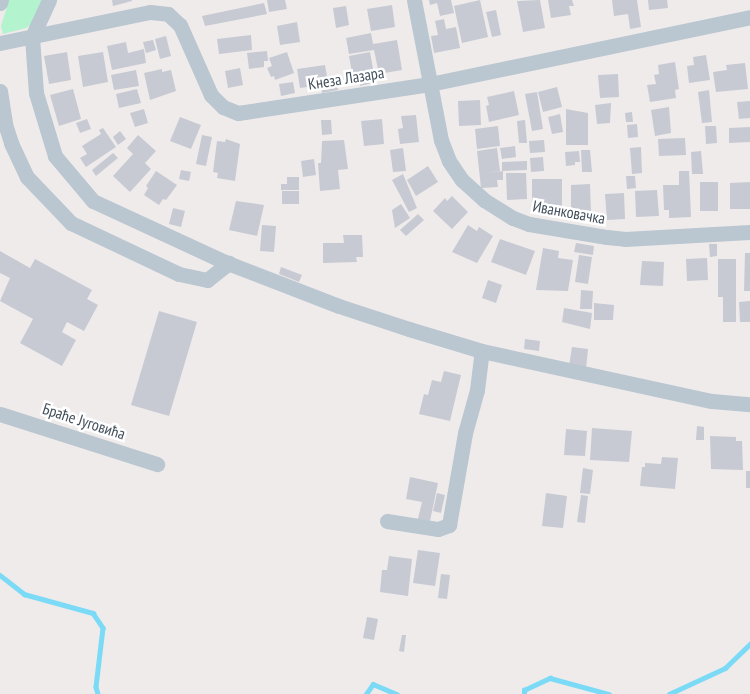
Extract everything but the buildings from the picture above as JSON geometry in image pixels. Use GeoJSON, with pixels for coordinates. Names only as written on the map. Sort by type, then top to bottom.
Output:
{"type":"FeatureCollection","features":[{"type":"Feature","properties":{"kind":"street"},"geometry":{"type":"LineString","coordinates":[[49,0],[32,37],[36,93],[55,156],[93,201],[229,263],[339,306],[482,351],[712,401],[750,404]]}},
{"type":"Feature","properties":{"kind":"street","name":"Иванковачка"},"geometry":{"type":"LineString","coordinates":[[414,0],[441,140],[449,161],[472,191],[513,218],[548,228],[625,239],[750,232]]}},
{"type":"Feature","properties":{"kind":"street","name":"Кнеза Лазара"},"geometry":{"type":"LineString","coordinates":[[0,43],[150,12],[168,14],[180,25],[211,95],[224,107],[238,113],[430,84],[750,17]]}},
{"type":"Feature","properties":{"kind":"street"},"geometry":{"type":"LineString","coordinates":[[0,91],[4,124],[27,177],[71,224],[179,274],[207,280],[229,263]]}},
{"type":"Feature","properties":{"kind":"street"},"geometry":{"type":"LineString","coordinates":[[387,521],[438,529],[449,525],[465,433],[477,390],[482,351]]}},
{"type":"Feature","properties":{"kind":"street","name":"Браће Југовића"},"geometry":{"type":"LineString","coordinates":[[0,414],[157,464]]}},
{"type":"Feature","properties":{"kind":"green space"},"geometry":{"type":"Polygon","coordinates":[[[9,0],[45,0],[36,22],[26,28],[3,34],[1,26],[9,0]]]}},
{"type":"Feature","properties":{"kind":"waterway"},"geometry":{"type":"LineString","coordinates":[[0,575],[24,594],[93,613],[103,628],[96,687],[98,694]]}},
{"type":"Feature","properties":{"kind":"waterway"},"geometry":{"type":"LineString","coordinates":[[669,694],[725,668],[750,644]]}},
{"type":"Feature","properties":{"kind":"waterway"},"geometry":{"type":"LineString","coordinates":[[524,694],[524,690],[550,678],[609,694]]}},
{"type":"Feature","properties":{"kind":"waterway"},"geometry":{"type":"LineString","coordinates":[[366,694],[373,684],[397,694]]}}]}
